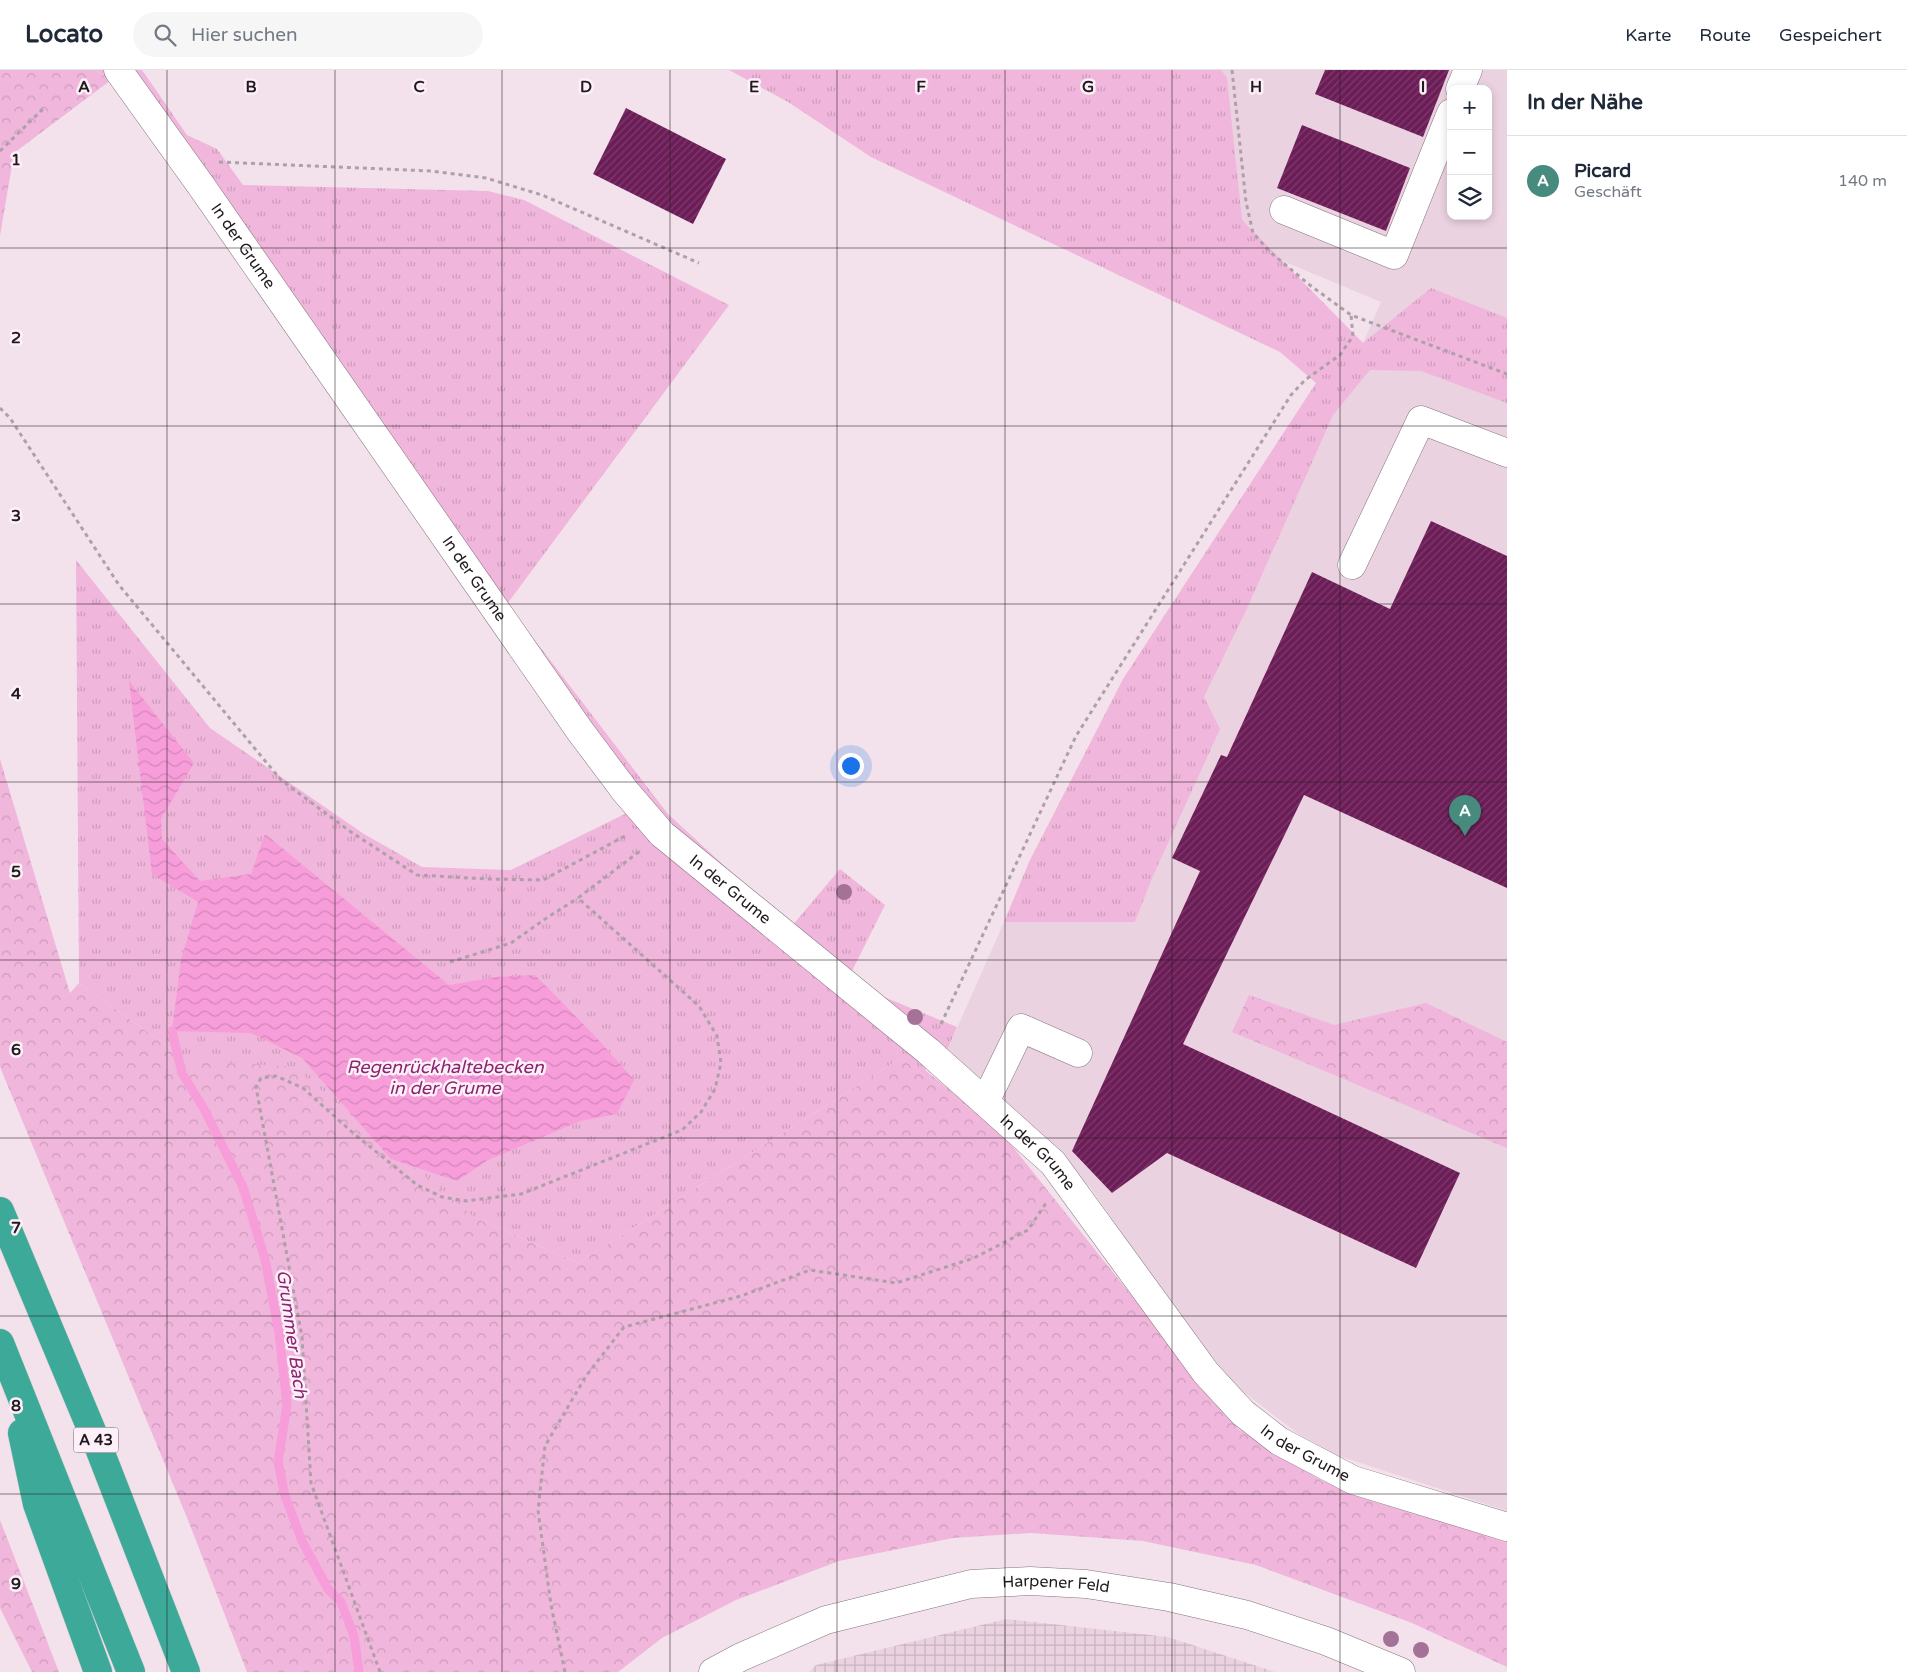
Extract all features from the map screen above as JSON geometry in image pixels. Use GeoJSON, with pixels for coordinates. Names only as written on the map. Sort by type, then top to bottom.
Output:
{"type":"FeatureCollection","features":[{"type":"Feature","properties":{"kind":"highway","name":"A 43"},"geometry":{"type":"LineString","coordinates":[[0,1211],[97,1444],[186,1672]]}},
{"type":"Feature","properties":{"kind":"highway"},"geometry":{"type":"LineString","coordinates":[[3,1351],[37,1504],[98,1672]]}},
{"type":"Feature","properties":{"kind":"highway"},"geometry":{"type":"LineString","coordinates":[[3,1351],[131,1672]]}},
{"type":"Feature","properties":{"kind":"street","name":"In der Grume"},"geometry":{"type":"LineString","coordinates":[[118,70],[580,732],[625,791],[657,828],[928,1052],[1053,1163],[1206,1372],[1243,1413],[1279,1441],[1354,1480],[1507,1527]]}},
{"type":"Feature","properties":{"kind":"street"},"geometry":{"type":"LineString","coordinates":[[1462,85],[1468,70]]}},
{"type":"Feature","properties":{"kind":"street"},"geometry":{"type":"LineString","coordinates":[[1284,210],[1394,255],[1447,123]]}},
{"type":"Feature","properties":{"kind":"street"},"geometry":{"type":"LineString","coordinates":[[1352,565],[1421,420],[1507,453]]}},
{"type":"Feature","properties":{"kind":"street"},"geometry":{"type":"LineString","coordinates":[[985,1102],[1021,1028],[1078,1053]]}},
{"type":"Feature","properties":{"kind":"street","name":"Harpener Feld"},"geometry":{"type":"LineString","coordinates":[[713,1672],[741,1657],[826,1620],[971,1584],[1030,1582],[1096,1585],[1169,1597],[1247,1615],[1326,1641],[1401,1672]]}},
{"type":"Feature","properties":{"kind":"path"},"geometry":{"type":"LineString","coordinates":[[1232,70],[1246,202],[1253,233],[1270,252],[1311,286],[1351,314],[1507,374]]}},
{"type":"Feature","properties":{"kind":"path"},"geometry":{"type":"LineString","coordinates":[[0,152],[43,109]]}},
{"type":"Feature","properties":{"kind":"path"},"geometry":{"type":"LineString","coordinates":[[186,165],[226,161],[431,171],[486,178],[542,195],[698,263]]}},
{"type":"Feature","properties":{"kind":"path"},"geometry":{"type":"LineString","coordinates":[[928,1052],[1076,736],[1291,395],[1305,380],[1340,355],[1353,336],[1351,314]]}},
{"type":"Feature","properties":{"kind":"path"},"geometry":{"type":"LineString","coordinates":[[0,408],[10,418],[119,585],[281,780],[351,832],[417,875],[543,880],[657,828]]}},
{"type":"Feature","properties":{"kind":"path"},"geometry":{"type":"LineString","coordinates":[[450,962],[511,943],[578,898],[657,828]]}},
{"type":"Feature","properties":{"kind":"path"},"geometry":{"type":"LineString","coordinates":[[380,1672],[311,1483],[302,1337],[256,1087],[261,1078],[276,1076],[303,1088],[352,1132],[417,1185],[442,1197],[466,1200],[521,1194],[682,1130],[701,1112],[715,1089],[721,1063],[717,1036],[699,1006],[578,898]]}},
{"type":"Feature","properties":{"kind":"path"},"geometry":{"type":"LineString","coordinates":[[565,1672],[551,1605],[538,1510],[545,1446],[586,1376],[624,1327],[741,1296],[810,1270],[896,1283],[974,1258],[1028,1230],[1056,1188],[1053,1163]]}},
{"type":"Feature","properties":{"kind":"shaded area"},"geometry":{"type":"Polygon","coordinates":[[[875,70],[1507,70],[1507,1511],[1336,1455],[1297,1433],[1237,1387],[1179,1317],[1091,1188],[946,1053],[1004,922],[1135,922],[1153,876],[1204,697],[1245,613],[1381,302],[1165,212],[875,70]]]}},
{"type":"Feature","properties":{"kind":"shaded area"},"geometry":{"type":"Polygon","coordinates":[[[1006,1619],[1168,1637],[1275,1672],[809,1672],[816,1665],[1006,1619]]]}},
{"type":"Feature","properties":{"kind":"green space"},"geometry":{"type":"Polygon","coordinates":[[[0,70],[95,70],[111,80],[14,153],[0,236],[0,70]]]}},
{"type":"Feature","properties":{"kind":"green space"},"geometry":{"type":"Polygon","coordinates":[[[95,70],[142,70],[187,135],[217,149],[243,185],[488,191],[524,200],[729,305],[507,604],[668,814],[791,927],[840,869],[885,905],[851,973],[884,997],[957,1027],[946,1053],[925,1070],[1001,1132],[901,1058],[578,1263],[474,1217],[185,1059],[79,983],[76,560],[210,728],[364,834],[422,867],[511,870],[631,811],[112,80],[95,70]]]}},
{"type":"Feature","properties":{"kind":"green space"},"geometry":{"type":"Polygon","coordinates":[[[729,70],[1221,70],[1227,78],[1242,220],[1363,343],[1431,288],[1507,318],[1507,403],[1421,371],[1370,370],[1333,415],[1245,613],[1204,697],[1220,729],[1153,876],[1135,922],[1004,922],[1029,862],[1123,679],[1316,383],[1280,352],[871,157],[788,102],[729,70]]]}},
{"type":"Feature","properties":{"kind":"green space"},"geometry":{"type":"Polygon","coordinates":[[[0,759],[70,993],[79,983],[185,1059],[293,1067],[474,1217],[578,1263],[901,1058],[1001,1132],[1238,1429],[1322,1481],[1507,1538],[1507,1667],[1412,1623],[1256,1565],[1143,1541],[1031,1533],[953,1538],[839,1561],[736,1600],[662,1638],[618,1672],[247,1672],[188,1520],[0,1067],[0,759]]]}},
{"type":"Feature","properties":{"kind":"green space"},"geometry":{"type":"Polygon","coordinates":[[[1249,995],[1334,1025],[1426,1003],[1507,1042],[1507,1148],[1232,1032],[1249,995]]]}},
{"type":"Feature","properties":{"kind":"green space"},"geometry":{"type":"Polygon","coordinates":[[[0,1520],[59,1672],[32,1672],[0,1608],[0,1520]]]}},
{"type":"Feature","properties":{"kind":"water","name":"Regenrückhaltebecken in der Grume"},"geometry":{"type":"Polygon","coordinates":[[[129,681],[194,763],[161,819],[162,839],[200,881],[251,874],[265,834],[449,985],[496,977],[535,975],[594,1035],[634,1080],[617,1114],[580,1121],[488,1160],[457,1181],[391,1159],[302,1058],[251,1033],[172,1031],[181,960],[198,902],[152,874],[129,681]]]}},
{"type":"Feature","properties":{"kind":"building"},"geometry":{"type":"Polygon","coordinates":[[[1325,70],[1449,70],[1423,137],[1315,94],[1325,70]]]}},
{"type":"Feature","properties":{"kind":"building"},"geometry":{"type":"Polygon","coordinates":[[[626,108],[726,159],[693,224],[593,174],[626,108]]]}},
{"type":"Feature","properties":{"kind":"building"},"geometry":{"type":"Polygon","coordinates":[[[1302,125],[1410,168],[1386,231],[1277,188],[1302,125]]]}},
{"type":"Feature","properties":{"kind":"building"},"geometry":{"type":"Polygon","coordinates":[[[1431,521],[1507,556],[1507,888],[1304,795],[1183,1044],[1460,1173],[1416,1268],[1167,1153],[1112,1193],[1072,1151],[1200,871],[1172,858],[1221,755],[1227,757],[1312,572],[1390,609],[1431,521]]]}},
{"type":"Feature","properties":{"kind":"waterway","name":"Grummer Bach"},"geometry":{"type":"LineString","coordinates":[[172,1031],[182,1073],[204,1109],[243,1187],[265,1259],[279,1333],[287,1405],[278,1462],[285,1496],[302,1541],[328,1589],[341,1602],[354,1636],[359,1672]]}},
{"type":"Feature","properties":{"kind":"place","name":"Picard"},"geometry":{"type":"Point","coordinates":[1465,836]}}]}
